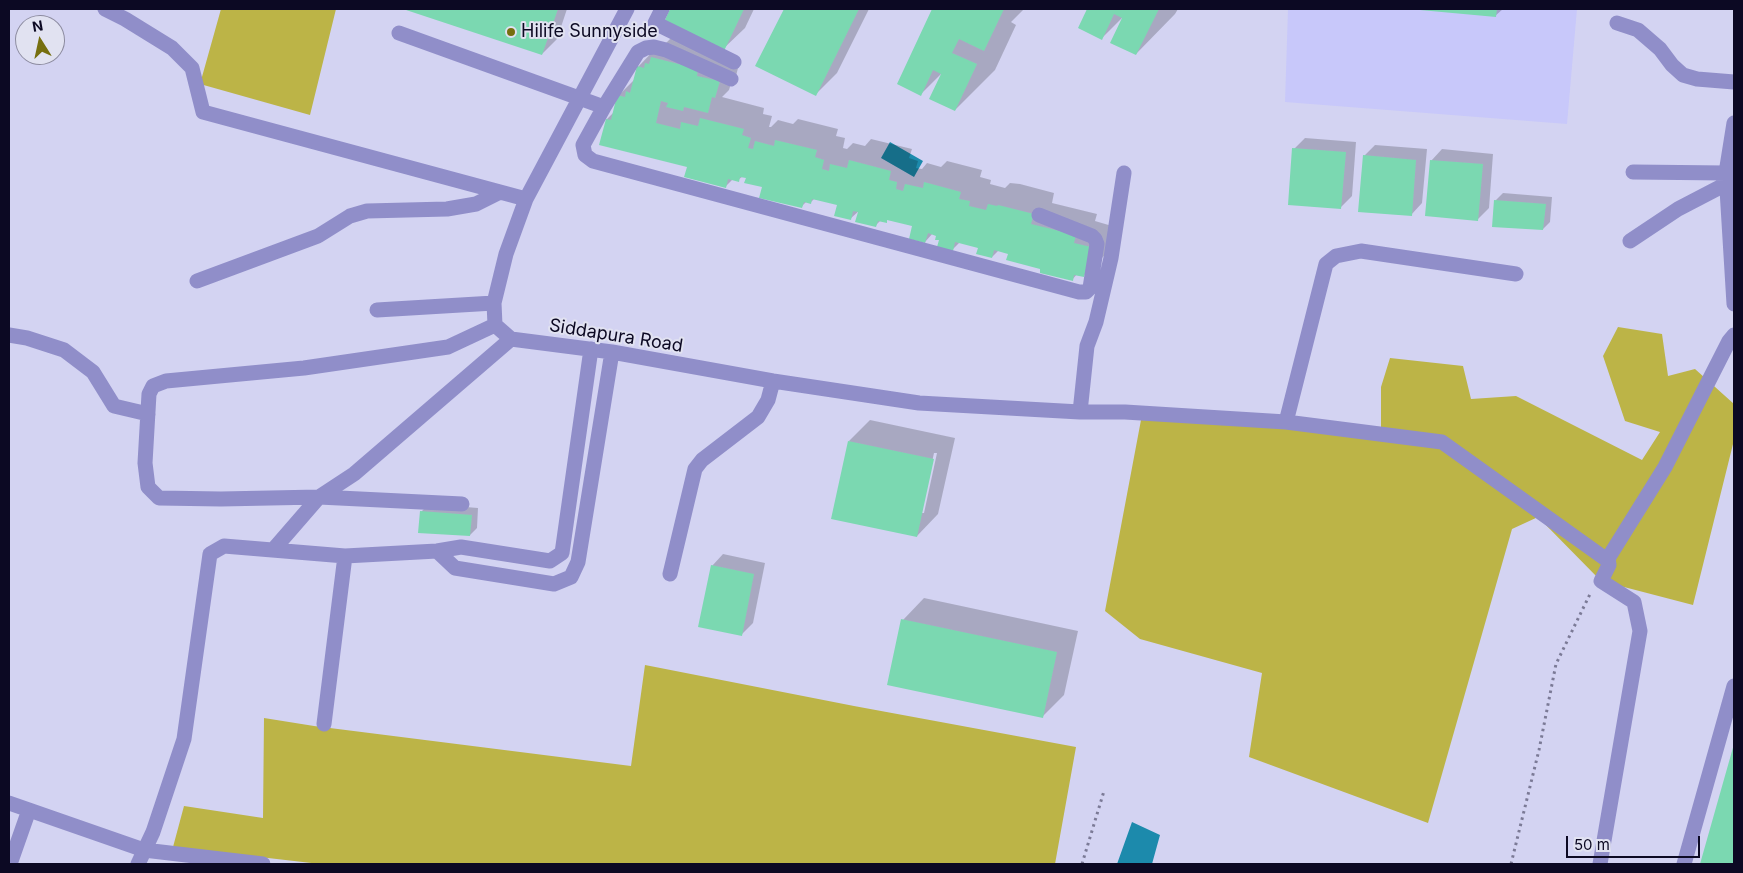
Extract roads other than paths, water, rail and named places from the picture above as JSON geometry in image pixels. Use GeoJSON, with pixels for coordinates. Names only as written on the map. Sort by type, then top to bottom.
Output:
{"type":"FeatureCollection","features":[{"type":"Feature","properties":{"kind":"street"},"geometry":{"type":"LineString","coordinates":[[106,9],[172,48],[192,68],[202,112],[526,199]]}},
{"type":"Feature","properties":{"kind":"street"},"geometry":{"type":"LineString","coordinates":[[273,550],[319,497],[354,474],[511,339],[495,325],[494,303],[506,254],[526,199],[627,9]]}},
{"type":"Feature","properties":{"kind":"street"},"geometry":{"type":"LineString","coordinates":[[662,9],[655,23],[734,62]]}},
{"type":"Feature","properties":{"kind":"street"},"geometry":{"type":"LineString","coordinates":[[1617,23],[1638,30],[1660,49],[1682,75],[1697,79],[1734,82]]}},
{"type":"Feature","properties":{"kind":"street"},"geometry":{"type":"LineString","coordinates":[[399,33],[604,107]]}},
{"type":"Feature","properties":{"kind":"street"},"geometry":{"type":"LineString","coordinates":[[731,79],[666,50],[654,47],[638,52],[583,144],[585,155],[593,161],[1079,292],[1086,292],[1090,288],[1096,244],[1095,239],[1092,236],[1039,215]]}},
{"type":"Feature","properties":{"kind":"street"},"geometry":{"type":"LineString","coordinates":[[1734,123],[1726,178],[1734,304]]}},
{"type":"Feature","properties":{"kind":"street"},"geometry":{"type":"LineString","coordinates":[[1633,172],[1726,178]]}},
{"type":"Feature","properties":{"kind":"street"},"geometry":{"type":"LineString","coordinates":[[1080,412],[1087,346],[1096,322],[1111,258],[1124,173]]}},
{"type":"Feature","properties":{"kind":"street"},"geometry":{"type":"LineString","coordinates":[[1630,241],[1726,178]]}},
{"type":"Feature","properties":{"kind":"street"},"geometry":{"type":"LineString","coordinates":[[197,281],[310,240],[350,216],[367,211],[447,209],[476,204],[500,192]]}},
{"type":"Feature","properties":{"kind":"street"},"geometry":{"type":"LineString","coordinates":[[1286,422],[1326,264],[1336,256],[1361,251],[1516,274]]}},
{"type":"Feature","properties":{"kind":"street"},"geometry":{"type":"LineString","coordinates":[[377,310],[494,303]]}},
{"type":"Feature","properties":{"kind":"street"},"geometry":{"type":"LineString","coordinates":[[462,504],[319,497],[221,500],[159,498],[148,487],[145,463],[149,394],[154,386],[166,381],[304,368],[448,347],[495,325]]}},
{"type":"Feature","properties":{"kind":"street"},"geometry":{"type":"LineString","coordinates":[[9,335],[27,338],[64,350],[92,372],[114,406],[148,414]]}},
{"type":"Feature","properties":{"kind":"street"},"geometry":{"type":"LineString","coordinates":[[1600,864],[1640,631],[1634,602],[1601,581],[1609,565],[1608,557],[1665,467],[1734,335]]}},
{"type":"Feature","properties":{"kind":"street","name":"Siddapura Road"},"geometry":{"type":"LineString","coordinates":[[511,339],[612,352],[773,381],[919,403],[1080,412],[1125,412],[1286,422],[1442,442],[1607,560],[1608,557]]}},
{"type":"Feature","properties":{"kind":"street"},"geometry":{"type":"LineString","coordinates":[[138,864],[153,832],[184,739],[210,554],[224,546],[345,556],[437,551],[461,547],[550,561],[562,553],[591,349]]}},
{"type":"Feature","properties":{"kind":"street"},"geometry":{"type":"LineString","coordinates":[[437,551],[455,568],[554,584],[571,577],[578,562],[612,352]]}},
{"type":"Feature","properties":{"kind":"street"},"geometry":{"type":"LineString","coordinates":[[670,574],[695,469],[702,460],[758,417],[768,400],[773,381]]}},
{"type":"Feature","properties":{"kind":"street"},"geometry":{"type":"LineString","coordinates":[[324,724],[345,556]]}},
{"type":"Feature","properties":{"kind":"street"},"geometry":{"type":"LineString","coordinates":[[1684,864],[1734,686]]}},
{"type":"Feature","properties":{"kind":"street"},"geometry":{"type":"LineString","coordinates":[[9,803],[144,850],[258,864]]}},
{"type":"Feature","properties":{"kind":"street"},"geometry":{"type":"LineString","coordinates":[[10,864],[29,810]]}},
{"type":"Feature","properties":{"kind":"place","name":"Hilife Sunnyside"},"geometry":{"type":"Point","coordinates":[511,32]}}]}
